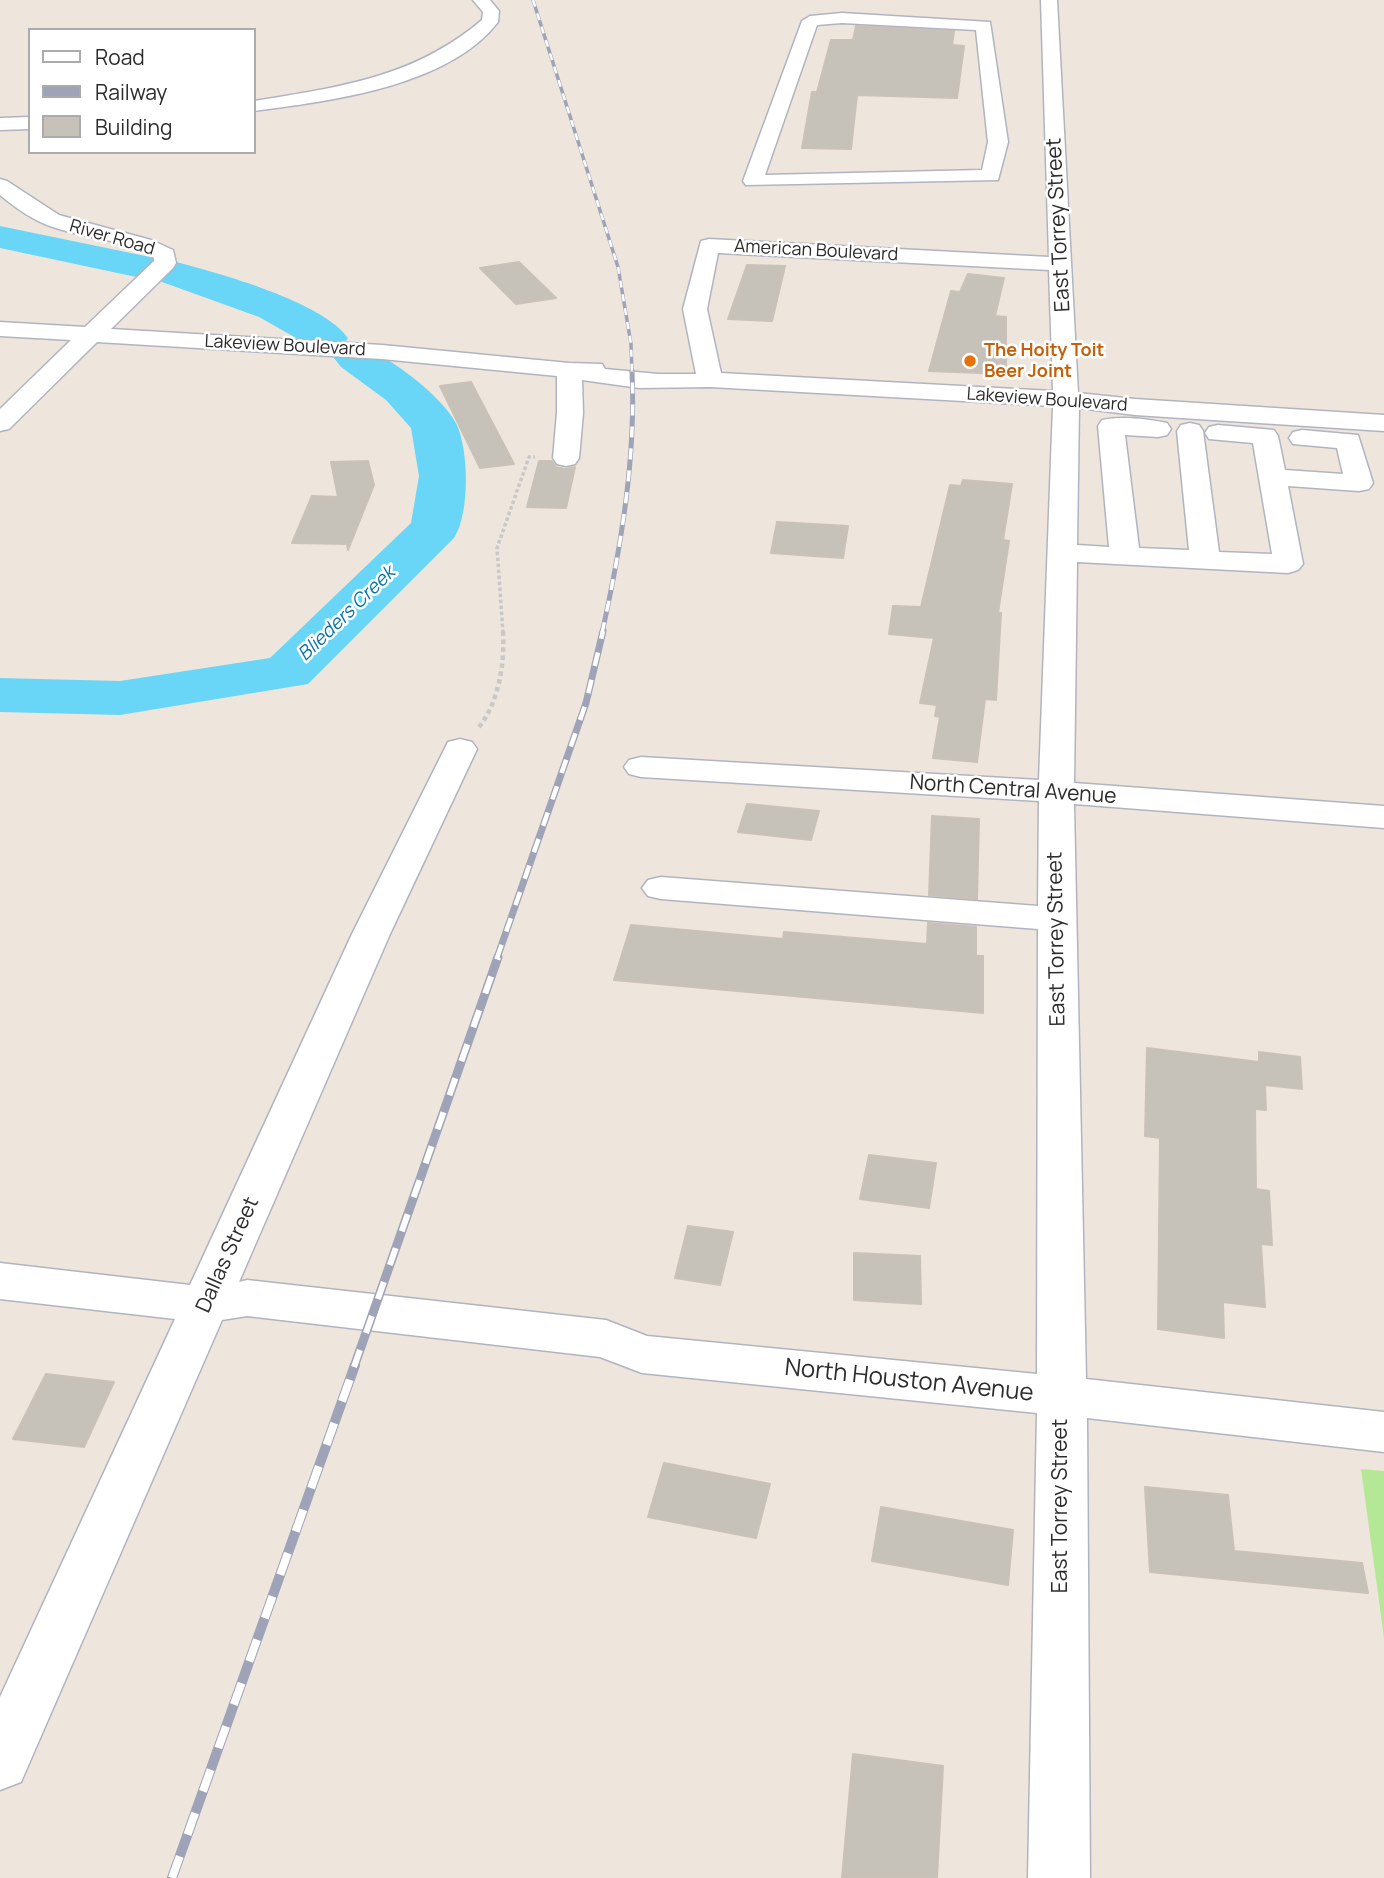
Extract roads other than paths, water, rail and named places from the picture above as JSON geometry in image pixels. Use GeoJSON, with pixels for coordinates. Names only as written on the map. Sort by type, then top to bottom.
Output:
{"type":"FeatureCollection","features":[{"type":"Feature","properties":{"kind":"street"},"geometry":{"type":"LineString","coordinates":[[256,106],[333,93],[395,77],[440,60],[464,46],[490,22],[491,11],[481,0]]}},
{"type":"Feature","properties":{"kind":"street","name":"East Torrey Street"},"geometry":{"type":"LineString","coordinates":[[1049,0],[1036,138],[1061,264],[1066,399],[1056,792],[1062,1396],[1059,1878]]}},
{"type":"Feature","properties":{"kind":"street"},"geometry":{"type":"LineString","coordinates":[[842,18],[984,25],[998,137],[991,176],[753,181],[810,21],[842,18]]}},
{"type":"Feature","properties":{"kind":"street"},"geometry":{"type":"LineString","coordinates":[[0,124],[28,123]]}},
{"type":"Feature","properties":{"kind":"street"},"geometry":{"type":"LineString","coordinates":[[998,137],[1036,138]]}},
{"type":"Feature","properties":{"kind":"street","name":"River Road"},"geometry":{"type":"LineString","coordinates":[[0,185],[27,206],[57,222],[142,243],[165,255],[165,263],[90,335]]}},
{"type":"Feature","properties":{"kind":"street","name":"American Boulevard"},"geometry":{"type":"LineString","coordinates":[[710,380],[695,324],[695,309],[709,246],[1061,264]]}},
{"type":"Feature","properties":{"kind":"street","name":"Lakeview Boulevard"},"geometry":{"type":"LineString","coordinates":[[0,329],[382,352],[569,370],[588,375],[632,379],[696,382],[710,380],[1066,399],[1135,407],[1384,424]]}},
{"type":"Feature","properties":{"kind":"street"},"geometry":{"type":"LineString","coordinates":[[2,418],[90,335]]}},
{"type":"Feature","properties":{"kind":"street"},"geometry":{"type":"LineString","coordinates":[[566,458],[570,413],[569,370]]}},
{"type":"Feature","properties":{"kind":"street"},"geometry":{"type":"LineString","coordinates":[[1125,556],[1111,426],[1349,441],[1359,483],[1273,477]]}},
{"type":"Feature","properties":{"kind":"street"},"geometry":{"type":"LineString","coordinates":[[1190,431],[1205,560]]}},
{"type":"Feature","properties":{"kind":"street"},"geometry":{"type":"LineString","coordinates":[[1062,553],[1288,564],[1265,436]]}},
{"type":"Feature","properties":{"kind":"street","name":"Dallas Street"},"geometry":{"type":"LineString","coordinates":[[0,1763],[71,1595],[206,1305],[410,849],[460,749]]}},
{"type":"Feature","properties":{"kind":"street","name":"North Central Avenue"},"geometry":{"type":"LineString","coordinates":[[641,767],[1056,792],[1384,817]]}},
{"type":"Feature","properties":{"kind":"street"},"geometry":{"type":"LineString","coordinates":[[661,888],[1057,919]]}},
{"type":"Feature","properties":{"kind":"street","name":"North Houston Avenue"},"geometry":{"type":"LineString","coordinates":[[0,1281],[206,1305],[232,1322],[338,1334],[607,1363],[642,1354],[1062,1396],[1384,1432]]}},
{"type":"Feature","properties":{"kind":"waterway","name":"Blieders Creek"},"geometry":{"type":"LineString","coordinates":[[0,237],[141,266]]}},
{"type":"Feature","properties":{"kind":"waterway","name":"Blieders Creek"},"geometry":{"type":"LineString","coordinates":[[176,274],[273,308],[327,338]]}},
{"type":"Feature","properties":{"kind":"waterway","name":"Blieders Creek"},"geometry":{"type":"LineString","coordinates":[[0,695],[120,698],[288,672],[436,527],[443,476],[434,425],[402,391],[356,358]]}},
{"type":"Feature","properties":{"kind":"railway"},"geometry":{"type":"LineString","coordinates":[[533,0],[618,267],[631,344],[632,373]]}},
{"type":"Feature","properties":{"kind":"railway"},"geometry":{"type":"LineString","coordinates":[[602,633],[626,503],[632,437],[632,371]]}},
{"type":"Feature","properties":{"kind":"railway"},"geometry":{"type":"LineString","coordinates":[[497,958],[586,703],[603,631]]}},
{"type":"Feature","properties":{"kind":"railway"},"geometry":{"type":"LineString","coordinates":[[354,1367],[498,957]]}},
{"type":"Feature","properties":{"kind":"railway"},"geometry":{"type":"LineString","coordinates":[[172,1878],[355,1365]]}},
{"type":"Feature","properties":{"kind":"place","name":"The Hoity Toit Beer Joint"},"geometry":{"type":"Point","coordinates":[970,361]}}]}
